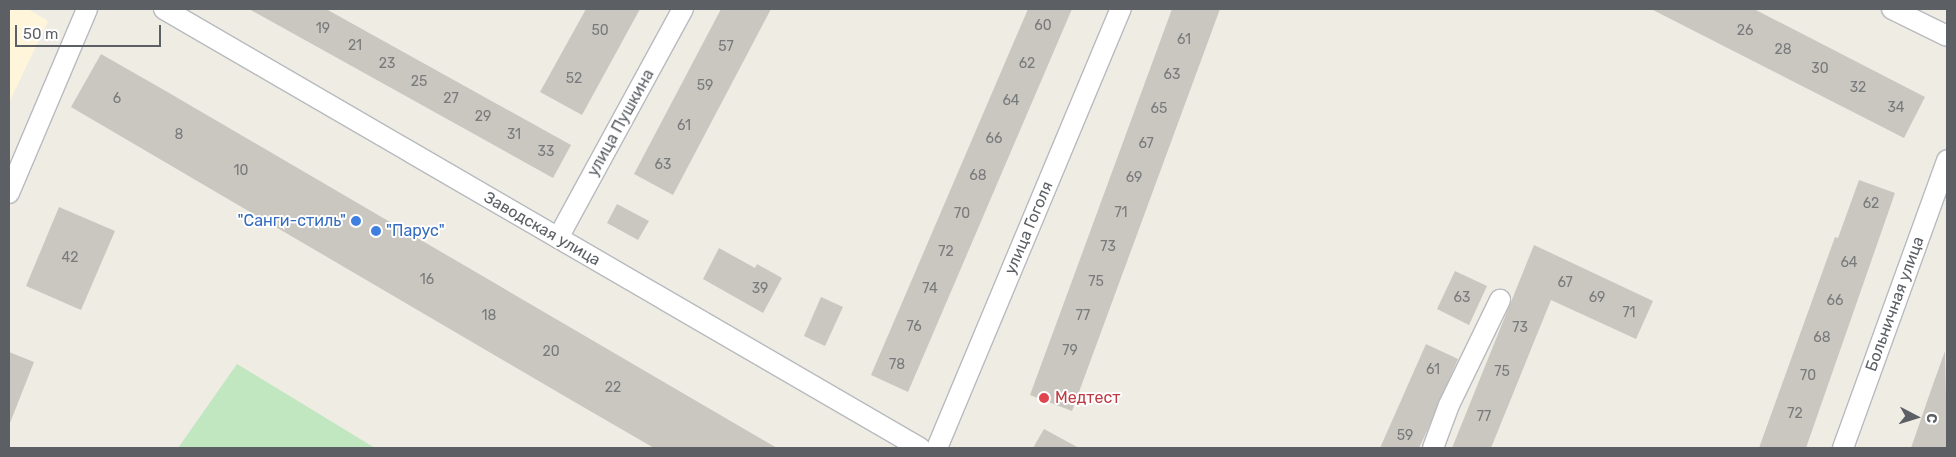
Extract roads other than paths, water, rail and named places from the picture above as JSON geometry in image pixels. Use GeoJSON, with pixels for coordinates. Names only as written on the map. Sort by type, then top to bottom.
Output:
{"type":"FeatureCollection","features":[{"type":"Feature","properties":{"kind":"street"},"geometry":{"type":"LineString","coordinates":[[9,193],[87,9]]}},
{"type":"Feature","properties":{"kind":"street","name":"Заводская улица"},"geometry":{"type":"LineString","coordinates":[[164,9],[920,448]]}},
{"type":"Feature","properties":{"kind":"street","name":"улица Пушкина"},"geometry":{"type":"LineString","coordinates":[[558,238],[684,9]]}},
{"type":"Feature","properties":{"kind":"street","name":"улица Гоголя"},"geometry":{"type":"LineString","coordinates":[[937,448],[1121,9]]}},
{"type":"Feature","properties":{"kind":"street"},"geometry":{"type":"LineString","coordinates":[[1892,9],[1947,36]]}},
{"type":"Feature","properties":{"kind":"street","name":"Больничная улица"},"geometry":{"type":"LineString","coordinates":[[1843,448],[1947,160]]}},
{"type":"Feature","properties":{"kind":"street"},"geometry":{"type":"LineString","coordinates":[[1433,448],[1449,405],[1500,300]]}},
{"type":"Feature","properties":{"kind":"place","name":"\"Санги-стиль\""},"geometry":{"type":"Point","coordinates":[356,221]}},
{"type":"Feature","properties":{"kind":"place","name":"\"Парус\""},"geometry":{"type":"Point","coordinates":[376,231]}},
{"type":"Feature","properties":{"kind":"place","name":"Медтест"},"geometry":{"type":"Point","coordinates":[1044,398]}}]}
